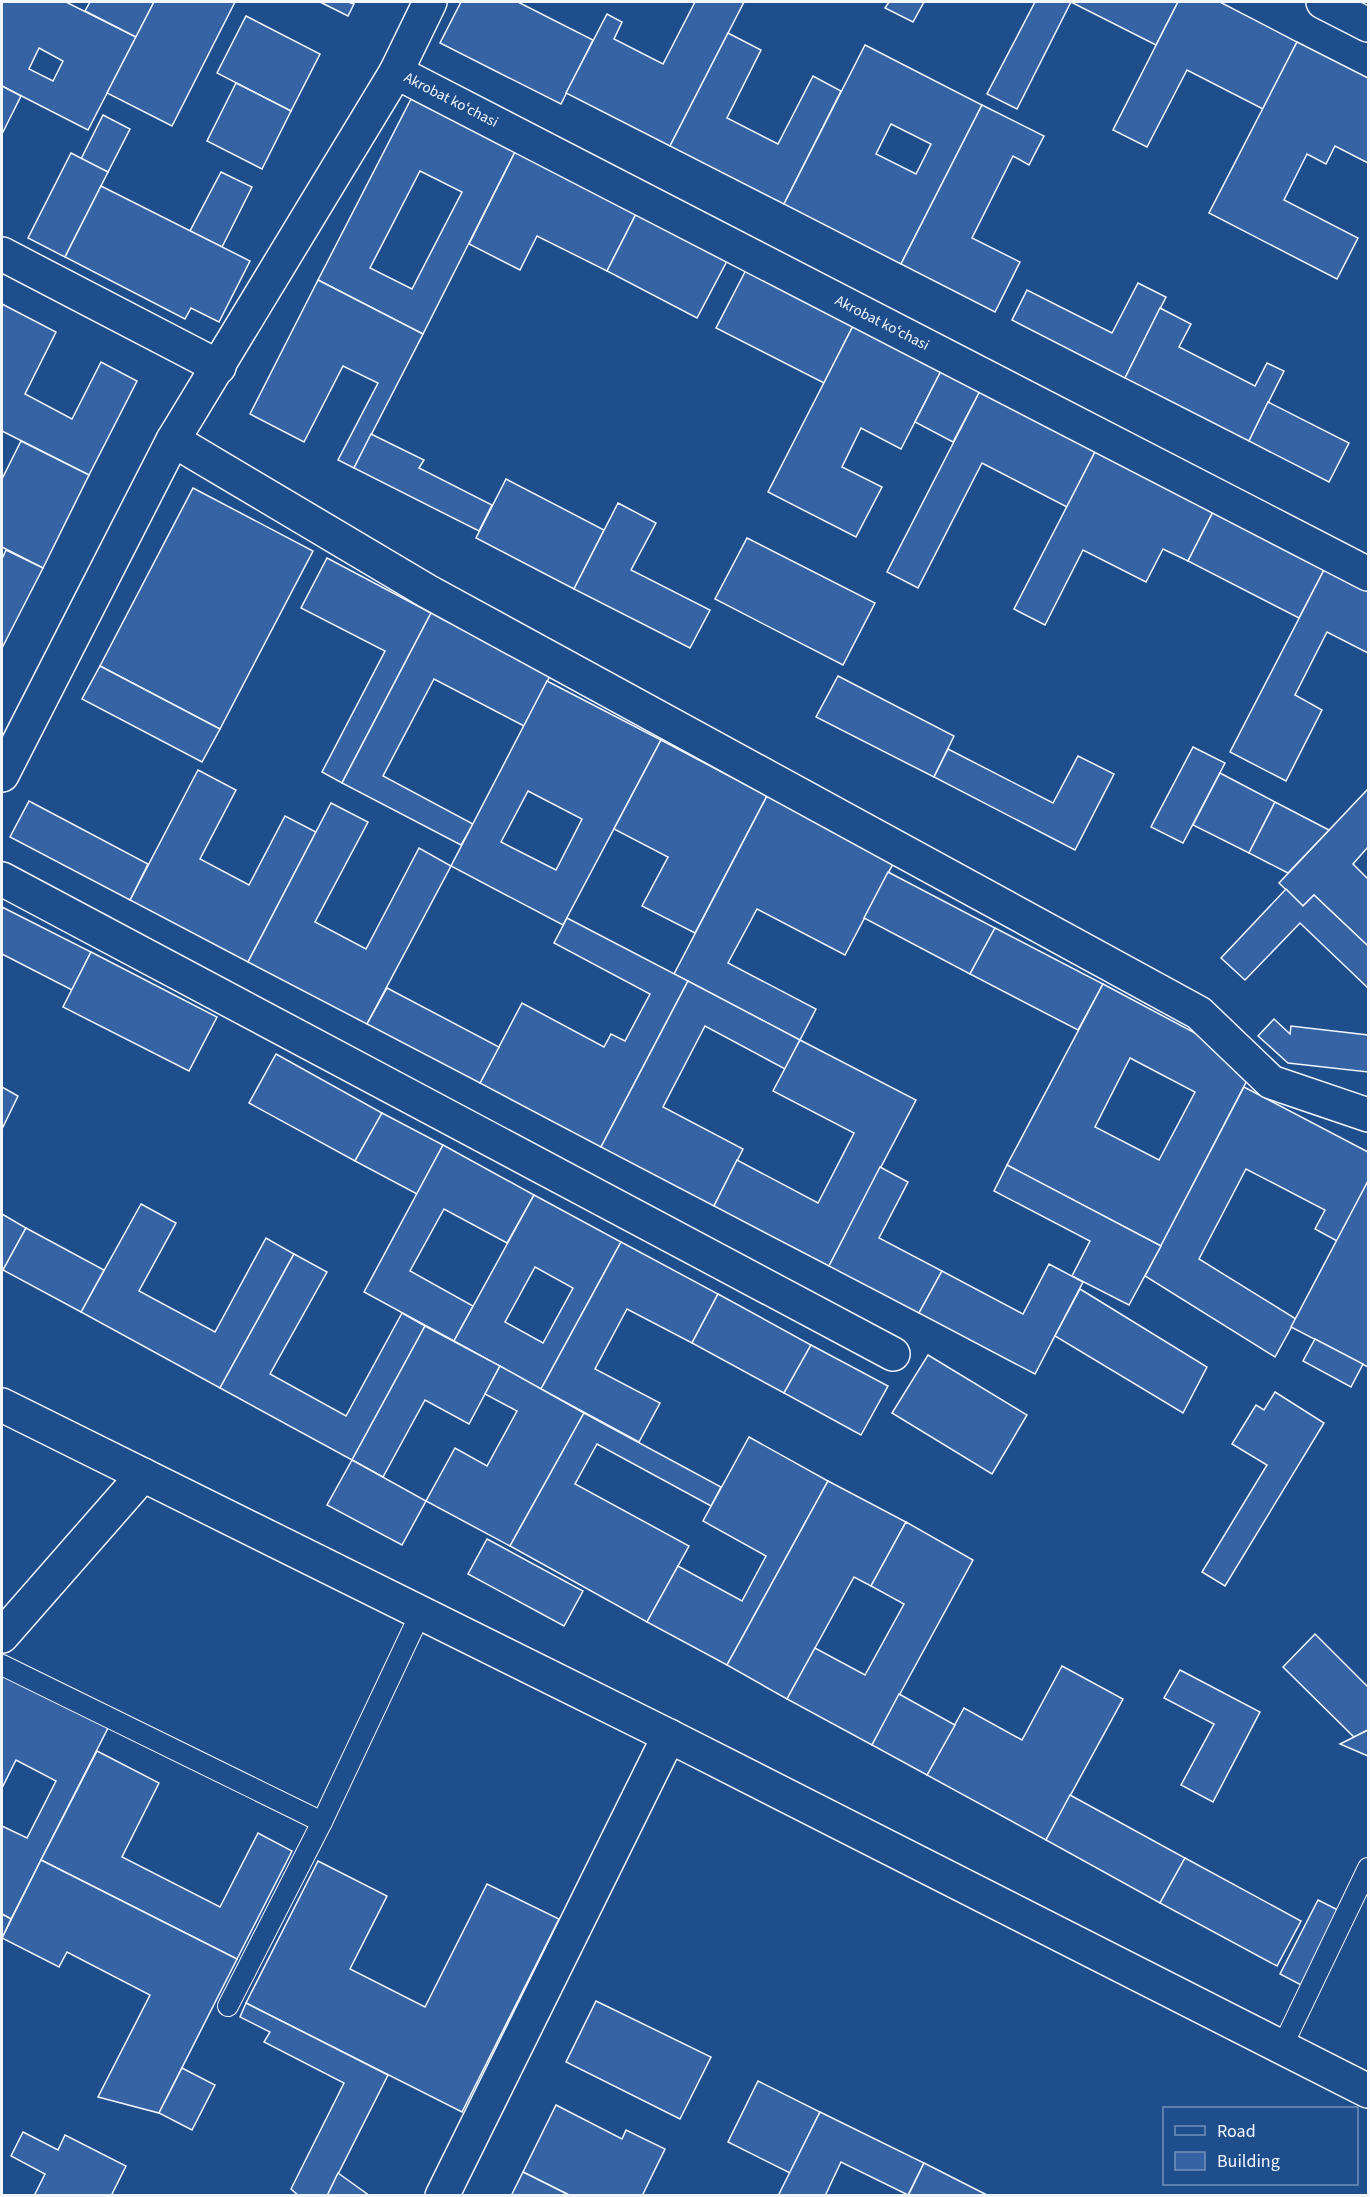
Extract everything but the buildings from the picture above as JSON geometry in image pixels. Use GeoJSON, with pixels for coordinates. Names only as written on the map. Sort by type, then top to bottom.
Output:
{"type":"FeatureCollection","features":[{"type":"Feature","properties":{"kind":"street"},"geometry":{"type":"LineString","coordinates":[[2,775],[173,440],[396,72],[430,2]]}},
{"type":"Feature","properties":{"kind":"street"},"geometry":{"type":"LineString","coordinates":[[1323,2],[1368,25]]}},
{"type":"Feature","properties":{"kind":"street","name":"Akrobat koʻchasi"},"geometry":{"type":"LineString","coordinates":[[396,72],[1368,574]]}},
{"type":"Feature","properties":{"kind":"street"},"geometry":{"type":"LineString","coordinates":[[2,254],[219,367]]}},
{"type":"Feature","properties":{"kind":"street"},"geometry":{"type":"LineString","coordinates":[[173,440],[427,591],[1199,1013],[1271,1082],[1368,1115]]}},
{"type":"Feature","properties":{"kind":"street"},"geometry":{"type":"LineString","coordinates":[[2,879],[893,1354]]}},
{"type":"Feature","properties":{"kind":"street"},"geometry":{"type":"LineString","coordinates":[[2,1405],[669,1736],[1368,2091]]}},
{"type":"Feature","properties":{"kind":"street"},"geometry":{"type":"LineString","coordinates":[[2,1636],[143,1475]]}},
{"type":"Feature","properties":{"kind":"street"},"geometry":{"type":"LineString","coordinates":[[442,2196],[669,1736]]}},
{"type":"Feature","properties":{"kind":"lane"},"geometry":{"type":"LineString","coordinates":[[228,2006],[322,1822],[421,1612]]}},
{"type":"Feature","properties":{"kind":"lane"},"geometry":{"type":"LineString","coordinates":[[2,1665],[322,1822]]}},
{"type":"Feature","properties":{"kind":"lane"},"geometry":{"type":"LineString","coordinates":[[1282,2048],[1368,1868]]}}]}
